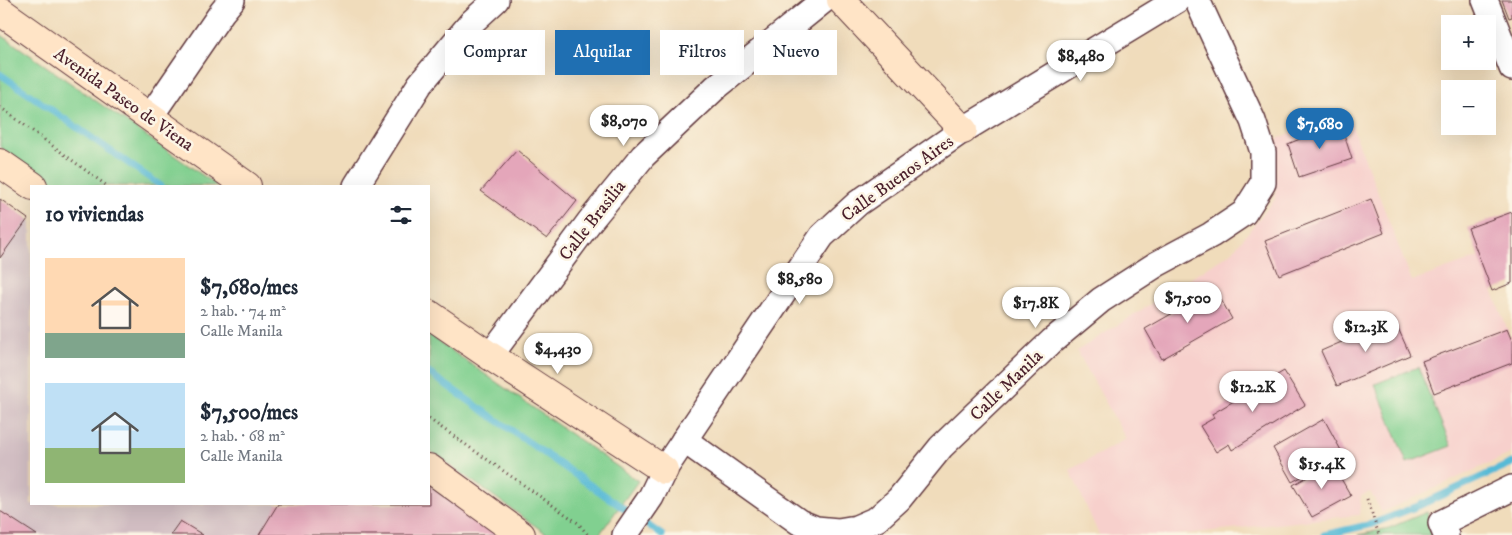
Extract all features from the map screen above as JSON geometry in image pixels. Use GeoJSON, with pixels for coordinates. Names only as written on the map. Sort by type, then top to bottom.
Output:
{"type":"FeatureCollection","features":[{"type":"Feature","properties":{"kind":"street"},"geometry":{"type":"LineString","coordinates":[[0,4],[4,0]]}},
{"type":"Feature","properties":{"kind":"street"},"geometry":{"type":"LineString","coordinates":[[150,117],[232,0]]}},
{"type":"Feature","properties":{"kind":"street"},"geometry":{"type":"LineString","coordinates":[[357,185],[420,84],[472,22],[496,0]]}},
{"type":"Feature","properties":{"kind":"street","name":"Calle Brasilia"},"geometry":{"type":"LineString","coordinates":[[490,356],[590,221],[643,156],[715,88],[824,0]]}},
{"type":"Feature","properties":{"kind":"street"},"geometry":{"type":"LineString","coordinates":[[841,0],[963,130]]}},
{"type":"Feature","properties":{"kind":"street","name":"Calle Buenos Aires"},"geometry":{"type":"LineString","coordinates":[[625,535],[651,497],[664,470],[822,236],[858,203],[963,130],[1177,0]]}},
{"type":"Feature","properties":{"kind":"street","name":"Calle Manila"},"geometry":{"type":"LineString","coordinates":[[684,440],[799,522],[816,528],[838,531],[856,528],[877,519],[899,499],[941,447],[1052,341],[1101,300],[1157,264],[1211,235],[1244,213],[1263,183],[1263,152],[1253,121],[1197,0]]}},
{"type":"Feature","properties":{"kind":"street"},"geometry":{"type":"LineString","coordinates":[[1485,0],[1512,68]]}},
{"type":"Feature","properties":{"kind":"street","name":"Avenida Paseo de Viena"},"geometry":{"type":"LineString","coordinates":[[0,11],[246,185]]}},
{"type":"Feature","properties":{"kind":"street"},"geometry":{"type":"LineString","coordinates":[[0,163],[32,185]]}},
{"type":"Feature","properties":{"kind":"street"},"geometry":{"type":"LineString","coordinates":[[430,315],[664,470]]}},
{"type":"Feature","properties":{"kind":"street"},"geometry":{"type":"LineString","coordinates":[[430,469],[521,535]]}},
{"type":"Feature","properties":{"kind":"street"},"geometry":{"type":"LineString","coordinates":[[1444,529],[1512,488]]}},
{"type":"Feature","properties":{"kind":"path"},"geometry":{"type":"LineString","coordinates":[[0,107],[106,185]]}},
{"type":"Feature","properties":{"kind":"path"},"geometry":{"type":"LineString","coordinates":[[430,420],[578,523],[588,535]]}},
{"type":"Feature","properties":{"kind":"path"},"geometry":{"type":"LineString","coordinates":[[1367,499],[1379,535]]}},
{"type":"Feature","properties":{"kind":"shaded area"},"geometry":{"type":"Polygon","coordinates":[[[1346,110],[1412,281],[1479,257],[1512,341],[1512,453],[1382,512],[1370,492],[1361,496],[1359,515],[1175,535],[1099,535],[1070,470],[1126,439],[1077,351],[1232,252],[1275,199],[1277,139],[1346,110]]]}},
{"type":"Feature","properties":{"kind":"shaded area"},"geometry":{"type":"Polygon","coordinates":[[[0,199],[30,220],[30,505],[430,505],[430,486],[503,535],[0,535],[0,199]]]}},
{"type":"Feature","properties":{"kind":"green space"},"geometry":{"type":"Polygon","coordinates":[[[0,34],[217,185],[54,185],[0,147],[0,34]]]}},
{"type":"Feature","properties":{"kind":"green space"},"geometry":{"type":"Polygon","coordinates":[[[430,336],[638,481],[599,535],[548,535],[430,451],[430,336]]]}},
{"type":"Feature","properties":{"kind":"green space"},"geometry":{"type":"Polygon","coordinates":[[[1418,367],[1451,446],[1407,463],[1375,384],[1418,367]]]}},
{"type":"Feature","properties":{"kind":"green space"},"geometry":{"type":"Polygon","coordinates":[[[1427,512],[1433,535],[1359,535],[1389,528],[1427,512]]]}},
{"type":"Feature","properties":{"kind":"building"},"geometry":{"type":"Polygon","coordinates":[[[1502,0],[1512,0],[1512,17],[1509,18],[1502,0]]]}},
{"type":"Feature","properties":{"kind":"building"},"geometry":{"type":"Polygon","coordinates":[[[1340,122],[1352,159],[1299,177],[1288,144],[1340,122]]]}},
{"type":"Feature","properties":{"kind":"building"},"geometry":{"type":"Polygon","coordinates":[[[517,150],[577,201],[547,239],[481,191],[517,150]]]}},
{"type":"Feature","properties":{"kind":"building"},"geometry":{"type":"Polygon","coordinates":[[[0,199],[28,219],[0,258],[0,199]]]}},
{"type":"Feature","properties":{"kind":"building"},"geometry":{"type":"Polygon","coordinates":[[[1371,199],[1384,233],[1279,275],[1265,241],[1371,199]]]}},
{"type":"Feature","properties":{"kind":"building"},"geometry":{"type":"Polygon","coordinates":[[[1512,212],[1512,283],[1492,291],[1468,228],[1512,212]]]}},
{"type":"Feature","properties":{"kind":"building"},"geometry":{"type":"Polygon","coordinates":[[[1215,289],[1232,319],[1162,359],[1145,329],[1215,289]]]}},
{"type":"Feature","properties":{"kind":"building"},"geometry":{"type":"Polygon","coordinates":[[[1394,319],[1410,355],[1337,386],[1321,351],[1394,319]]]}},
{"type":"Feature","properties":{"kind":"building"},"geometry":{"type":"Polygon","coordinates":[[[1507,329],[1512,341],[1512,363],[1434,393],[1422,361],[1507,329]]]}},
{"type":"Feature","properties":{"kind":"building"},"geometry":{"type":"Polygon","coordinates":[[[1284,371],[1305,405],[1232,450],[1229,444],[1216,452],[1200,426],[1214,418],[1212,414],[1284,371]]]}},
{"type":"Feature","properties":{"kind":"building"},"geometry":{"type":"Polygon","coordinates":[[[1324,419],[1343,454],[1292,482],[1273,448],[1324,419]]]}},
{"type":"Feature","properties":{"kind":"building"},"geometry":{"type":"Polygon","coordinates":[[[1332,463],[1351,496],[1312,517],[1293,485],[1332,463]]]}},
{"type":"Feature","properties":{"kind":"building"},"geometry":{"type":"Polygon","coordinates":[[[430,486],[503,535],[259,535],[277,505],[430,505],[430,486]]]}},
{"type":"Feature","properties":{"kind":"building"},"geometry":{"type":"Polygon","coordinates":[[[0,511],[37,535],[0,535],[0,511]]]}},
{"type":"Feature","properties":{"kind":"building"},"geometry":{"type":"Polygon","coordinates":[[[180,521],[203,535],[170,535],[180,521]]]}},
{"type":"Feature","properties":{"kind":"waterway"},"geometry":{"type":"LineString","coordinates":[[0,74],[160,185]]}},
{"type":"Feature","properties":{"kind":"waterway"},"geometry":{"type":"LineString","coordinates":[[430,374],[662,535]]}},
{"type":"Feature","properties":{"kind":"waterway"},"geometry":{"type":"LineString","coordinates":[[1324,535],[1372,524],[1418,506],[1512,463]]}}]}
